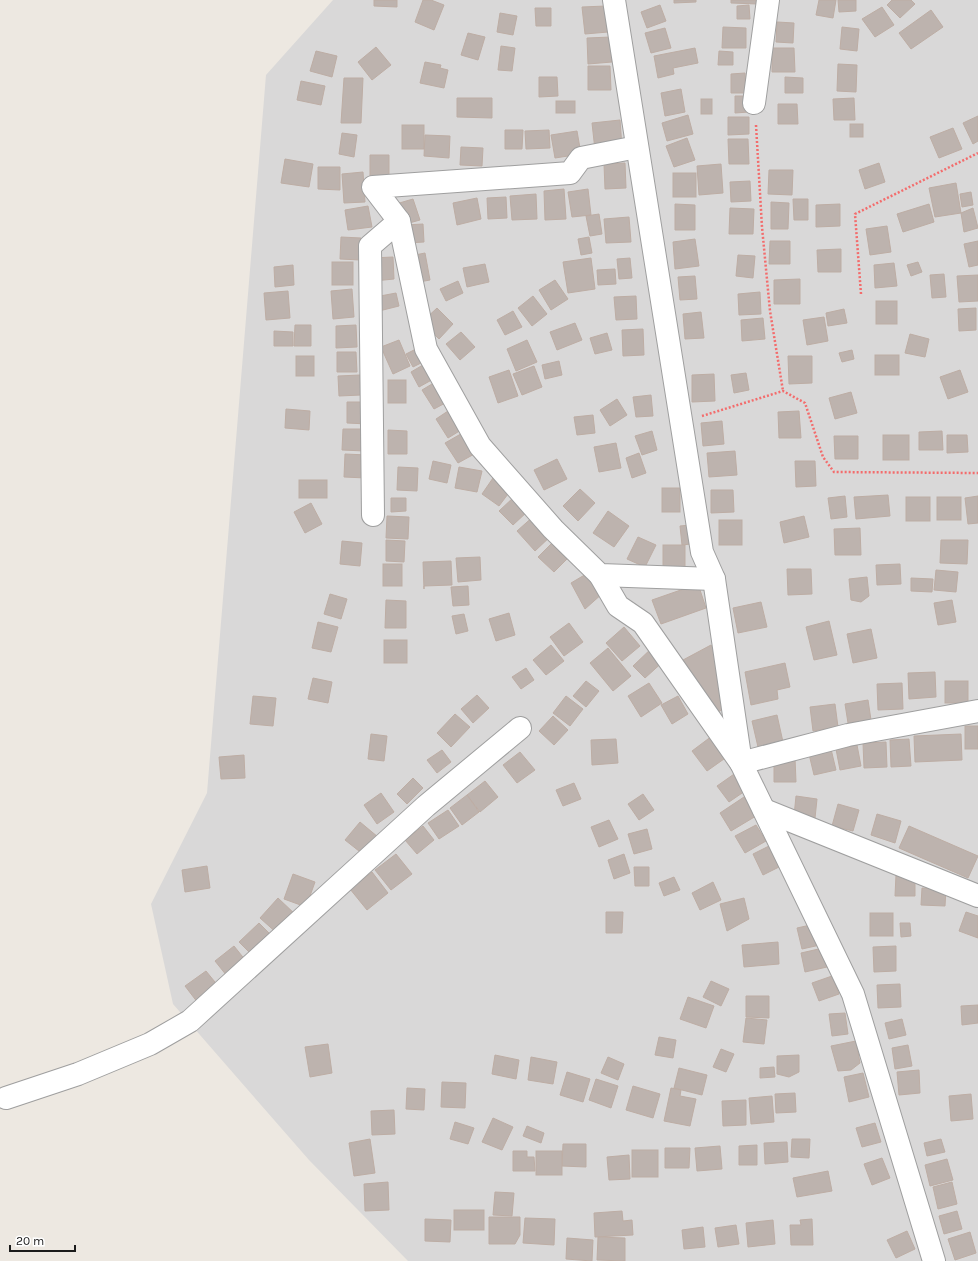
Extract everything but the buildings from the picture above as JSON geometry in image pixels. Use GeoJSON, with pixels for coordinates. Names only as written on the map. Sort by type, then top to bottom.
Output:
{"type":"FeatureCollection","features":[{"type":"Feature","properties":{"kind":"street"},"geometry":{"type":"LineString","coordinates":[[614,0],[680,421],[702,552],[714,579],[741,763]]}},
{"type":"Feature","properties":{"kind":"street"},"geometry":{"type":"LineString","coordinates":[[754,103],[768,0]]}},
{"type":"Feature","properties":{"kind":"street"},"geometry":{"type":"LineString","coordinates":[[637,147],[581,158],[570,173],[373,187],[398,221],[426,349],[480,446],[553,528],[600,575],[618,606],[643,623],[741,763],[853,994],[934,1261]]}},
{"type":"Feature","properties":{"kind":"street"},"geometry":{"type":"LineString","coordinates":[[373,515],[370,246],[398,221]]}},
{"type":"Feature","properties":{"kind":"street"},"geometry":{"type":"LineString","coordinates":[[600,575],[714,579]]}},
{"type":"Feature","properties":{"kind":"street"},"geometry":{"type":"LineString","coordinates":[[741,763],[848,735],[978,711]]}},
{"type":"Feature","properties":{"kind":"street"},"geometry":{"type":"LineString","coordinates":[[6,1098],[78,1074],[150,1044],[190,1022],[426,806],[520,728]]}},
{"type":"Feature","properties":{"kind":"street"},"geometry":{"type":"LineString","coordinates":[[764,810],[978,896]]}},
{"type":"Feature","properties":{"kind":"path"},"geometry":{"type":"LineString","coordinates":[[754,103],[762,227],[770,311],[783,391]]}},
{"type":"Feature","properties":{"kind":"path"},"geometry":{"type":"LineString","coordinates":[[861,294],[855,214],[978,153]]}},
{"type":"Feature","properties":{"kind":"path"},"geometry":{"type":"LineString","coordinates":[[680,421],[695,418],[783,391],[805,403],[822,457],[834,472],[978,473]]}},
{"type":"Feature","properties":{"kind":"shaded area"},"geometry":{"type":"Polygon","coordinates":[[[333,0],[978,0],[978,1261],[408,1261],[309,1160],[173,1004],[151,904],[207,793],[266,75],[333,0]]]}}]}
